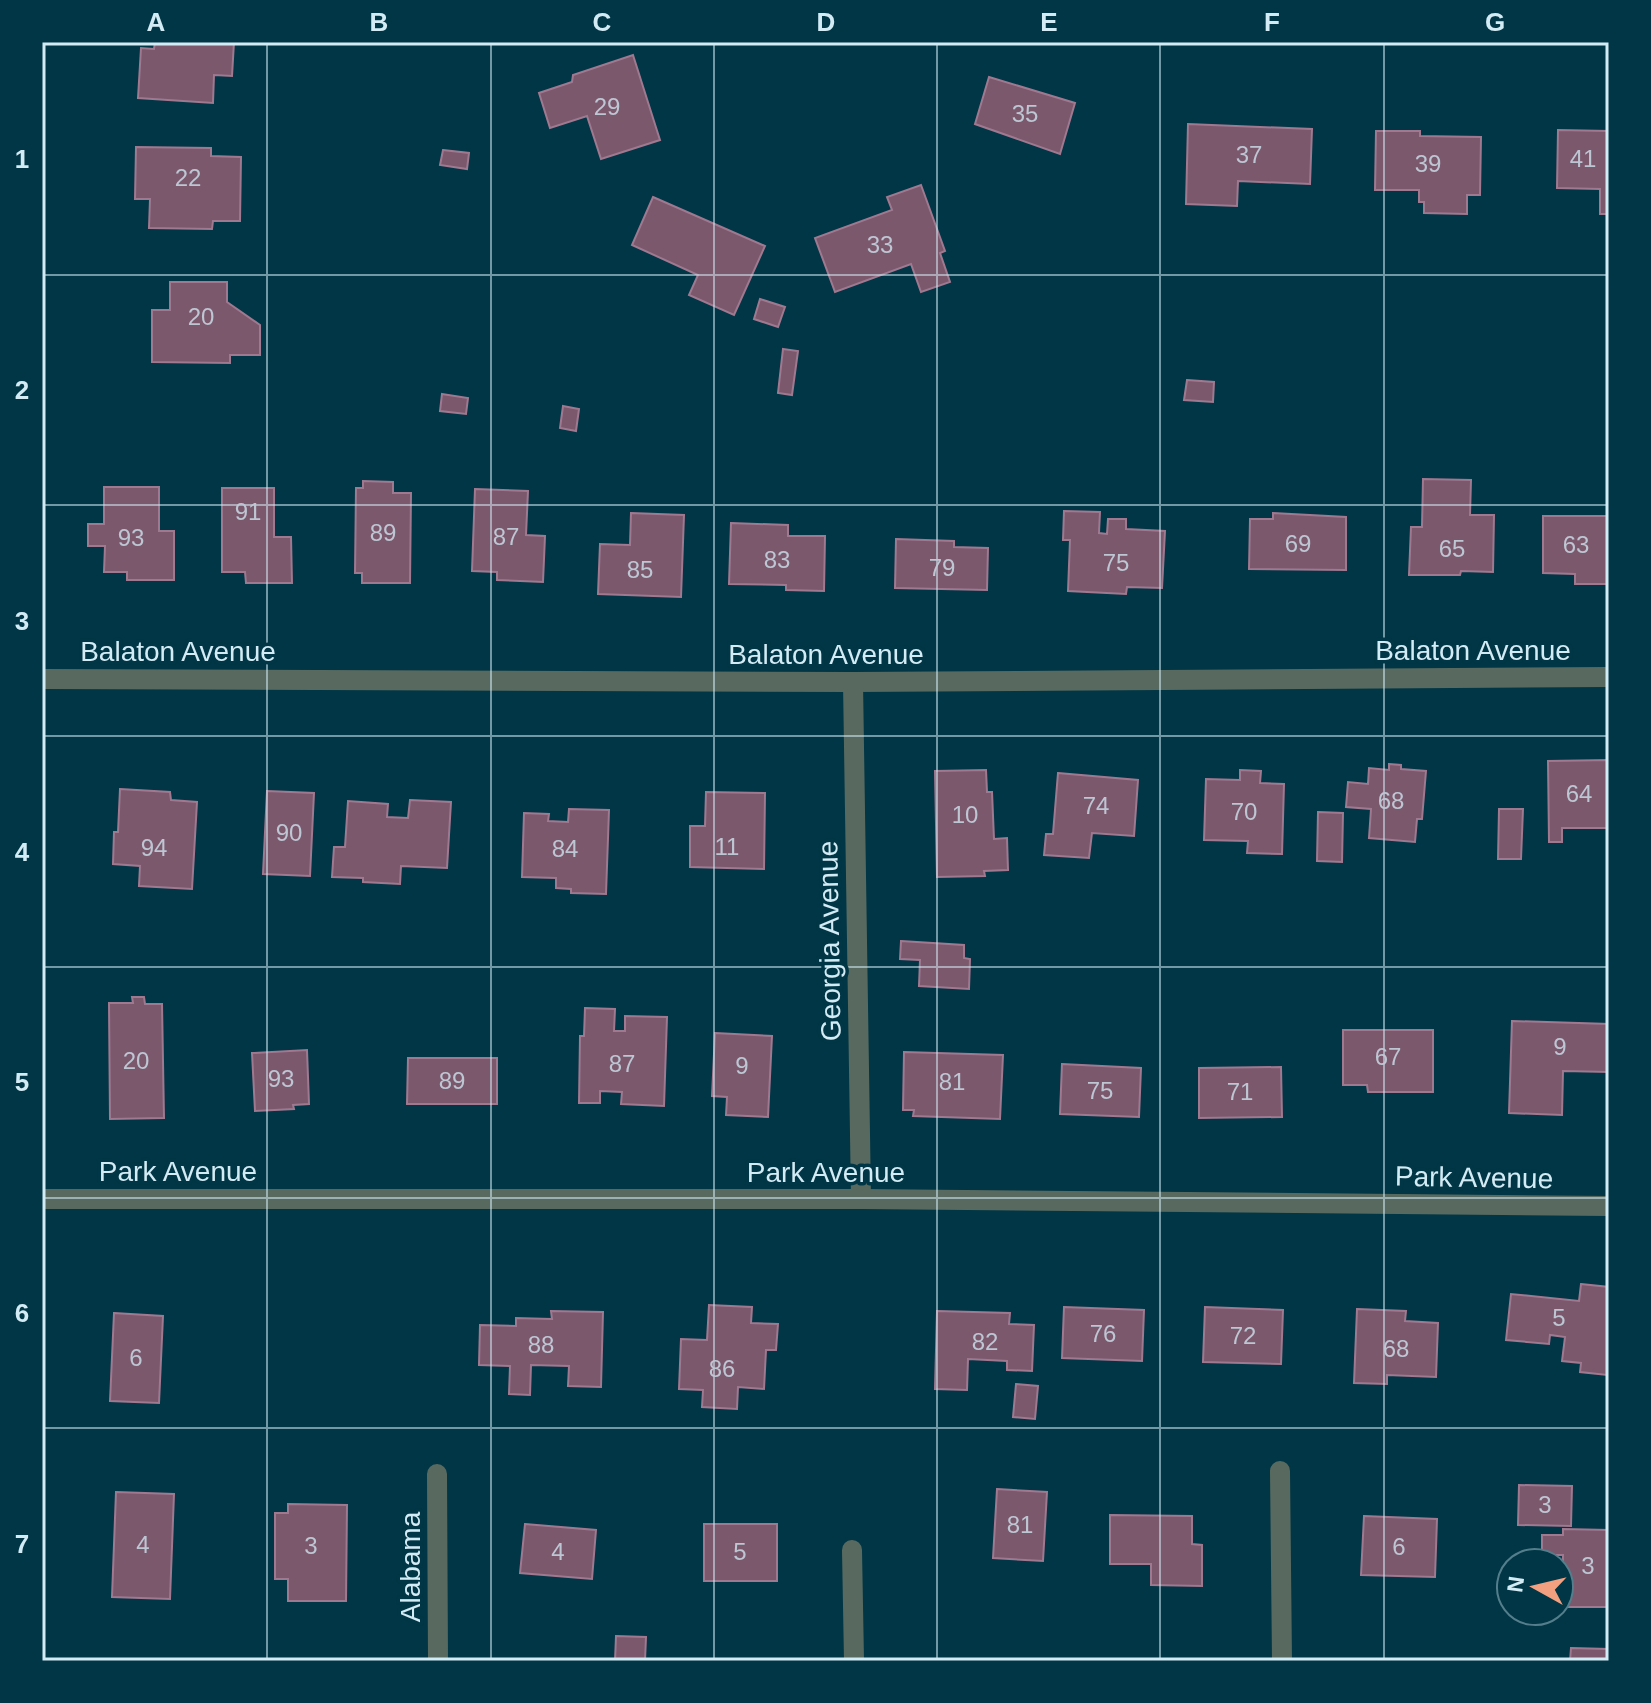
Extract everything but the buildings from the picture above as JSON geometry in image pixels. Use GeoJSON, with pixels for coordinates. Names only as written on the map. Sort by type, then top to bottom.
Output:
{"type":"FeatureCollection","features":[{"type":"Feature","properties":{"kind":"street","name":"Balaton Avenue"},"geometry":{"type":"LineString","coordinates":[[42,679],[853,682],[1609,677]]}},
{"type":"Feature","properties":{"kind":"street","name":"Georgia Avenue"},"geometry":{"type":"LineString","coordinates":[[853,682],[861,1199]]}},
{"type":"Feature","properties":{"kind":"street","name":"Park Avenue"},"geometry":{"type":"LineString","coordinates":[[42,1199],[861,1199],[1609,1206]]}},
{"type":"Feature","properties":{"kind":"street"},"geometry":{"type":"LineString","coordinates":[[1280,1471],[1282,1661]]}},
{"type":"Feature","properties":{"kind":"street","name":"Alabama"},"geometry":{"type":"LineString","coordinates":[[437,1474],[438,1661]]}},
{"type":"Feature","properties":{"kind":"street"},"geometry":{"type":"LineString","coordinates":[[852,1550],[854,1661]]}}]}
